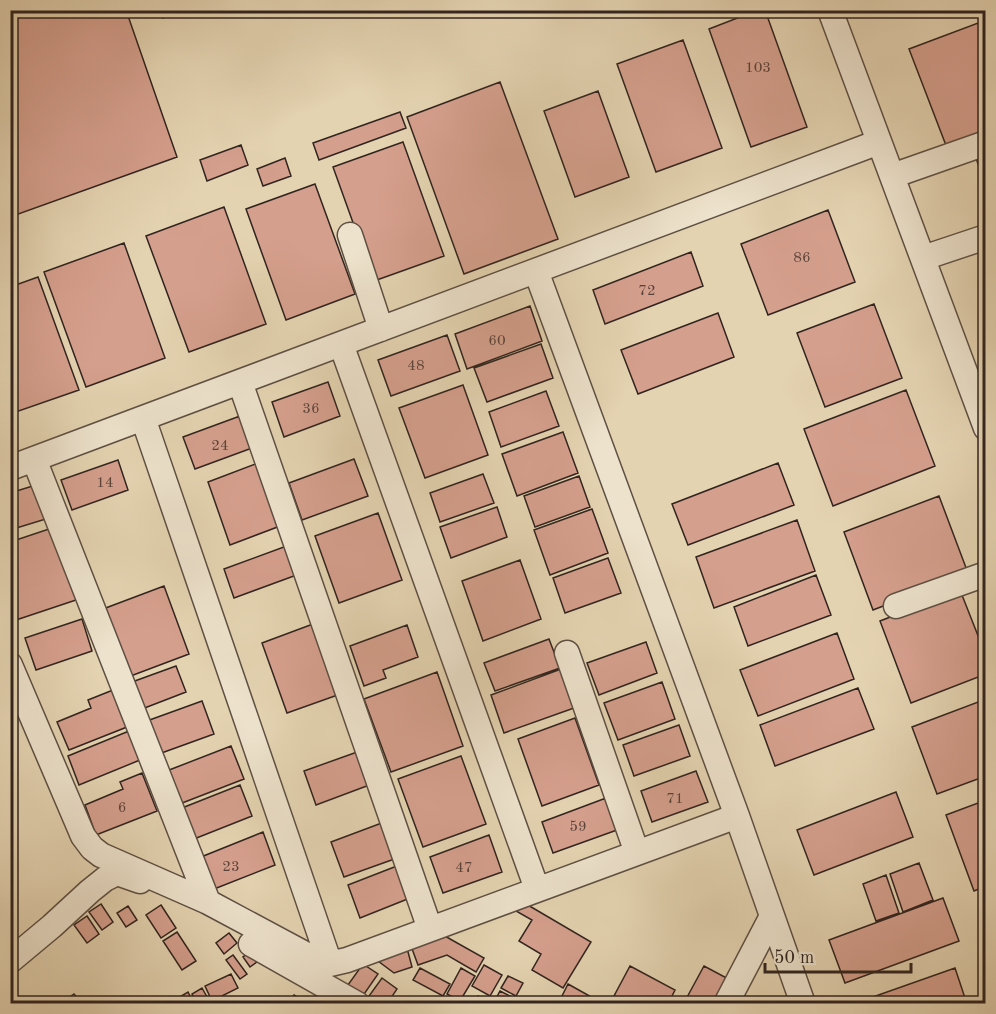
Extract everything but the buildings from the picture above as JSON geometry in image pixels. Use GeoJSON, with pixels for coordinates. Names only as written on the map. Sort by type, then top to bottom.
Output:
{"type":"FeatureCollection","features":[{"type":"Feature","properties":{"kind":"street"},"geometry":{"type":"LineString","coordinates":[[830,10],[986,428]]}},
{"type":"Feature","properties":{"kind":"street"},"geometry":{"type":"LineString","coordinates":[[10,468],[879,142]]}},
{"type":"Feature","properties":{"kind":"street"},"geometry":{"type":"LineString","coordinates":[[892,176],[986,143]]}},
{"type":"Feature","properties":{"kind":"street"},"geometry":{"type":"LineString","coordinates":[[350,235],[381,329]]}},
{"type":"Feature","properties":{"kind":"street"},"geometry":{"type":"LineString","coordinates":[[922,258],[986,237]]}},
{"type":"Feature","properties":{"kind":"street"},"geometry":{"type":"LineString","coordinates":[[536,271],[737,816],[803,1004]]}},
{"type":"Feature","properties":{"kind":"street"},"geometry":{"type":"LineString","coordinates":[[341,344],[537,889]]}},
{"type":"Feature","properties":{"kind":"street"},"geometry":{"type":"LineString","coordinates":[[240,382],[430,929]]}},
{"type":"Feature","properties":{"kind":"street"},"geometry":{"type":"LineString","coordinates":[[143,418],[330,964]]}},
{"type":"Feature","properties":{"kind":"street"},"geometry":{"type":"LineString","coordinates":[[34,459],[208,902]]}},
{"type":"Feature","properties":{"kind":"street"},"geometry":{"type":"LineString","coordinates":[[896,606],[986,574]]}},
{"type":"Feature","properties":{"kind":"street"},"geometry":{"type":"LineString","coordinates":[[567,653],[637,853]]}},
{"type":"Feature","properties":{"kind":"street"},"geometry":{"type":"LineString","coordinates":[[10,665],[83,836],[92,848],[101,855],[208,902],[308,956],[330,964],[347,960],[737,816]]}},
{"type":"Feature","properties":{"kind":"street"},"geometry":{"type":"LineString","coordinates":[[10,961],[90,891],[117,873],[135,878],[357,1004]]}},
{"type":"Feature","properties":{"kind":"street"},"geometry":{"type":"LineString","coordinates":[[726,1004],[772,916]]}}]}
